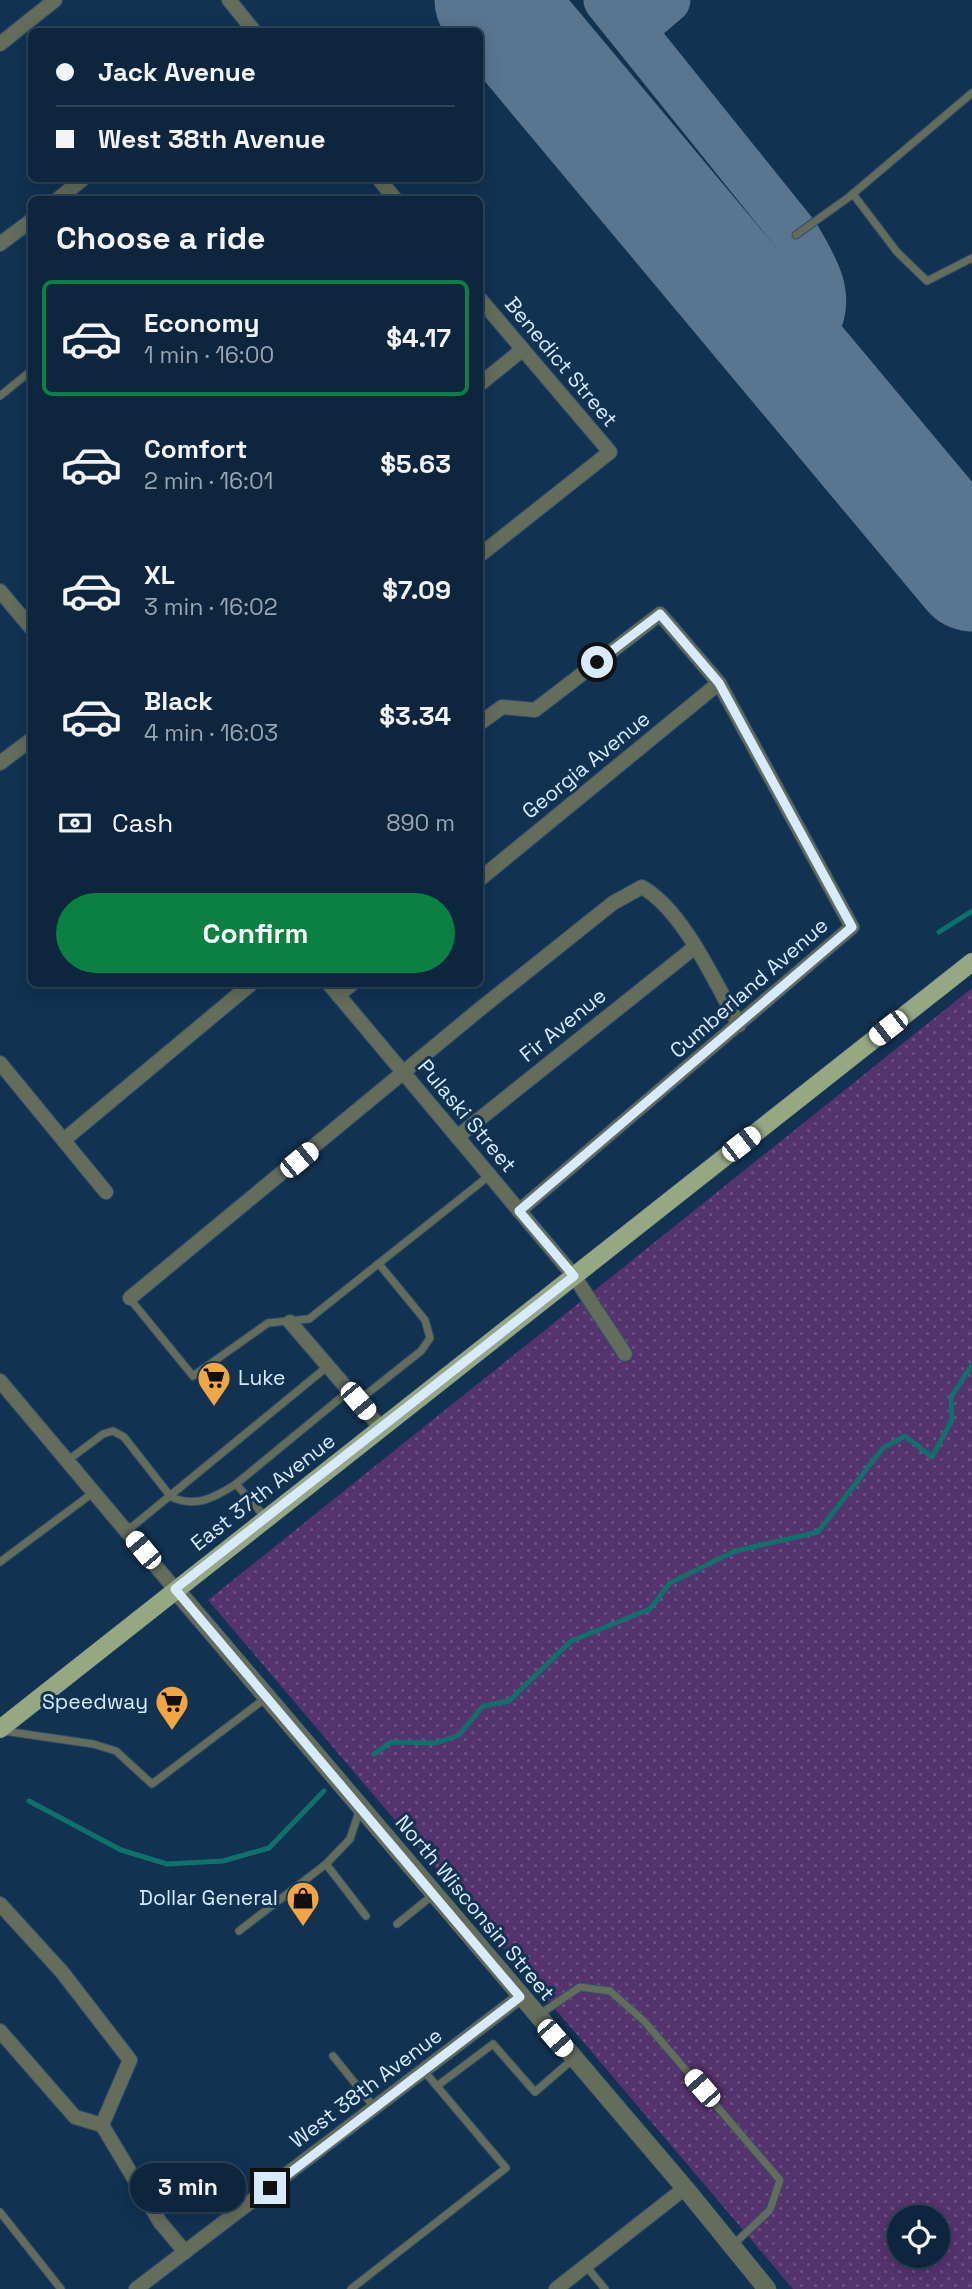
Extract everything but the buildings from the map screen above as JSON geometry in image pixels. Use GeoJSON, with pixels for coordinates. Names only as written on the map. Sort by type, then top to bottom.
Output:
{"type":"FeatureCollection","features":[{"type":"Feature","properties":{"kind":"main road","name":"East 37th Avenue"},"geometry":{"type":"LineString","coordinates":[[0,1729],[972,962]]}},
{"type":"Feature","properties":{"kind":"street"},"geometry":{"type":"LineString","coordinates":[[0,44],[55,0]]}},
{"type":"Feature","properties":{"kind":"street"},"geometry":{"type":"LineString","coordinates":[[229,0],[252,28]]}},
{"type":"Feature","properties":{"kind":"street"},"geometry":{"type":"LineString","coordinates":[[62,196],[79,182]]}},
{"type":"Feature","properties":{"kind":"street"},"geometry":{"type":"LineString","coordinates":[[381,182],[393,196]]}},
{"type":"Feature","properties":{"kind":"street"},"geometry":{"type":"LineString","coordinates":[[0,244],[28,223]]}},
{"type":"Feature","properties":{"kind":"street","name":"Benedict Street"},"geometry":{"type":"LineString","coordinates":[[483,303],[610,452],[483,553]]}},
{"type":"Feature","properties":{"kind":"street"},"geometry":{"type":"LineString","coordinates":[[483,382],[522,350]]}},
{"type":"Feature","properties":{"kind":"street"},"geometry":{"type":"LineString","coordinates":[[0,591],[28,624]]}},
{"type":"Feature","properties":{"kind":"street","name":"Cumberland Avenue"},"geometry":{"type":"LineString","coordinates":[[483,721],[502,706],[535,710],[660,614],[719,683],[852,927],[519,1211]]}},
{"type":"Feature","properties":{"kind":"street","name":"Georgia Avenue"},"geometry":{"type":"LineString","coordinates":[[483,877],[719,683]]}},
{"type":"Feature","properties":{"kind":"street"},"geometry":{"type":"LineString","coordinates":[[0,764],[28,742]]}},
{"type":"Feature","properties":{"kind":"street"},"geometry":{"type":"LineString","coordinates":[[130,1298],[613,903],[642,887],[656,895],[695,947],[738,1025]]}},
{"type":"Feature","properties":{"kind":"street","name":"Fir Avenue"},"geometry":{"type":"LineString","coordinates":[[457,1137],[695,947]]}},
{"type":"Feature","properties":{"kind":"street"},"geometry":{"type":"LineString","coordinates":[[65,1139],[247,987]]}},
{"type":"Feature","properties":{"kind":"street","name":"Pulaski Street"},"geometry":{"type":"LineString","coordinates":[[333,989],[574,1276],[625,1354]]}},
{"type":"Feature","properties":{"kind":"street"},"geometry":{"type":"LineString","coordinates":[[0,1063],[106,1192]]}},
{"type":"Feature","properties":{"kind":"street"},"geometry":{"type":"LineString","coordinates":[[290,1322],[382,1429]]}},
{"type":"Feature","properties":{"kind":"street"},"geometry":{"type":"LineString","coordinates":[[2,1386],[175,1589]]}},
{"type":"Feature","properties":{"kind":"street","name":"North Wisconsin Street"},"geometry":{"type":"LineString","coordinates":[[175,1589],[685,2188],[767,2289]]}},
{"type":"Feature","properties":{"kind":"street"},"geometry":{"type":"LineString","coordinates":[[0,1904],[62,1972],[130,2060],[102,2124]]}},
{"type":"Feature","properties":{"kind":"street","name":"West 38th Avenue"},"geometry":{"type":"LineString","coordinates":[[136,2289],[520,1997]]}},
{"type":"Feature","properties":{"kind":"street"},"geometry":{"type":"LineString","coordinates":[[0,2031],[75,2118],[102,2124],[160,2221],[185,2252]]}},
{"type":"Feature","properties":{"kind":"street"},"geometry":{"type":"LineString","coordinates":[[556,2289],[685,2188]]}},
{"type":"Feature","properties":{"kind":"lane"},"geometry":{"type":"LineString","coordinates":[[796,235],[853,194],[972,93]]}},
{"type":"Feature","properties":{"kind":"lane"},"geometry":{"type":"LineString","coordinates":[[853,194],[897,251],[927,281],[972,258]]}},
{"type":"Feature","properties":{"kind":"lane"},"geometry":{"type":"LineString","coordinates":[[0,396],[28,373]]}},
{"type":"Feature","properties":{"kind":"lane"},"geometry":{"type":"LineString","coordinates":[[130,1298],[192,1376],[268,1323],[309,1320],[490,1175]]}},
{"type":"Feature","properties":{"kind":"lane"},"geometry":{"type":"LineString","coordinates":[[67,1461],[103,1434],[113,1431],[124,1437],[171,1497],[198,1503],[236,1484],[353,1396],[421,1351],[429,1338],[425,1320],[379,1264]]}},
{"type":"Feature","properties":{"kind":"lane"},"geometry":{"type":"LineString","coordinates":[[127,1531],[328,1366]]}},
{"type":"Feature","properties":{"kind":"lane"},"geometry":{"type":"LineString","coordinates":[[236,1484],[266,1518]]}},
{"type":"Feature","properties":{"kind":"lane"},"geometry":{"type":"LineString","coordinates":[[0,1562],[94,1492]]}},
{"type":"Feature","properties":{"kind":"lane"},"geometry":{"type":"LineString","coordinates":[[0,1729],[93,1744],[116,1751],[152,1784],[267,1697]]}},
{"type":"Feature","properties":{"kind":"lane"},"geometry":{"type":"LineString","coordinates":[[239,1931],[326,1864],[350,1839],[360,1808]]}},
{"type":"Feature","properties":{"kind":"lane"},"geometry":{"type":"LineString","coordinates":[[326,1864],[366,1916]]}},
{"type":"Feature","properties":{"kind":"lane"},"geometry":{"type":"LineString","coordinates":[[397,1924],[434,1895]]}},
{"type":"Feature","properties":{"kind":"lane"},"geometry":{"type":"LineString","coordinates":[[537,2017],[580,1987],[610,1992],[644,2021],[740,2131],[780,2180],[770,2210],[732,2246]]}},
{"type":"Feature","properties":{"kind":"lane"},"geometry":{"type":"LineString","coordinates":[[437,2086],[493,2044],[535,2092],[573,2059]]}},
{"type":"Feature","properties":{"kind":"lane"},"geometry":{"type":"LineString","coordinates":[[333,2056],[375,2108]]}},
{"type":"Feature","properties":{"kind":"lane"},"geometry":{"type":"LineString","coordinates":[[351,2289],[506,2168],[424,2071]]}},
{"type":"Feature","properties":{"kind":"lane"},"geometry":{"type":"LineString","coordinates":[[0,2211],[61,2289]]}},
{"type":"Feature","properties":{"kind":"lane"},"geometry":{"type":"LineString","coordinates":[[586,2266],[605,2289]]}},
{"type":"Feature","properties":{"kind":"shaded area"},"geometry":{"type":"Polygon","coordinates":[[[972,988],[972,2289],[793,2289],[208,1600],[972,988]]]}},
{"type":"Feature","properties":{"kind":"waterway"},"geometry":{"type":"LineString","coordinates":[[939,932],[972,911]]}},
{"type":"Feature","properties":{"kind":"waterway"},"geometry":{"type":"LineString","coordinates":[[374,1754],[391,1742],[436,1743],[459,1735],[483,1706],[509,1701],[571,1641],[650,1609],[670,1583],[735,1551],[818,1532],[883,1448],[905,1436],[932,1457],[952,1420],[951,1397],[972,1365]]}},
{"type":"Feature","properties":{"kind":"waterway"},"geometry":{"type":"LineString","coordinates":[[29,1801],[121,1850],[167,1864],[223,1861],[269,1848],[324,1791]]}},
{"type":"Feature","properties":{"kind":"taxiway"},"geometry":{"type":"LineString","coordinates":[[607,0],[796,235],[814,268],[822,291],[821,315],[813,331],[790,355]]}},
{"type":"Feature","properties":{"kind":"taxiway"},"geometry":{"type":"LineString","coordinates":[[632,30],[667,0]]}},
{"type":"Feature","properties":{"kind":"runway"},"geometry":{"type":"LineString","coordinates":[[493,0],[972,573]]}},
{"type":"Feature","properties":{"kind":"place","name":"Luke"},"geometry":{"type":"Point","coordinates":[214,1408]}},
{"type":"Feature","properties":{"kind":"place","name":"Speedway"},"geometry":{"type":"Point","coordinates":[172,1732]}},
{"type":"Feature","properties":{"kind":"place","name":"Dollar General"},"geometry":{"type":"Point","coordinates":[303,1928]}},
{"type":"Feature","properties":{"kind":"route"},"geometry":{"type":"LineString","coordinates":[[270,2188],[520,1997],[175,1589],[574,1276],[519,1211],[852,927],[719,683],[660,614],[597,662]]}}]}
